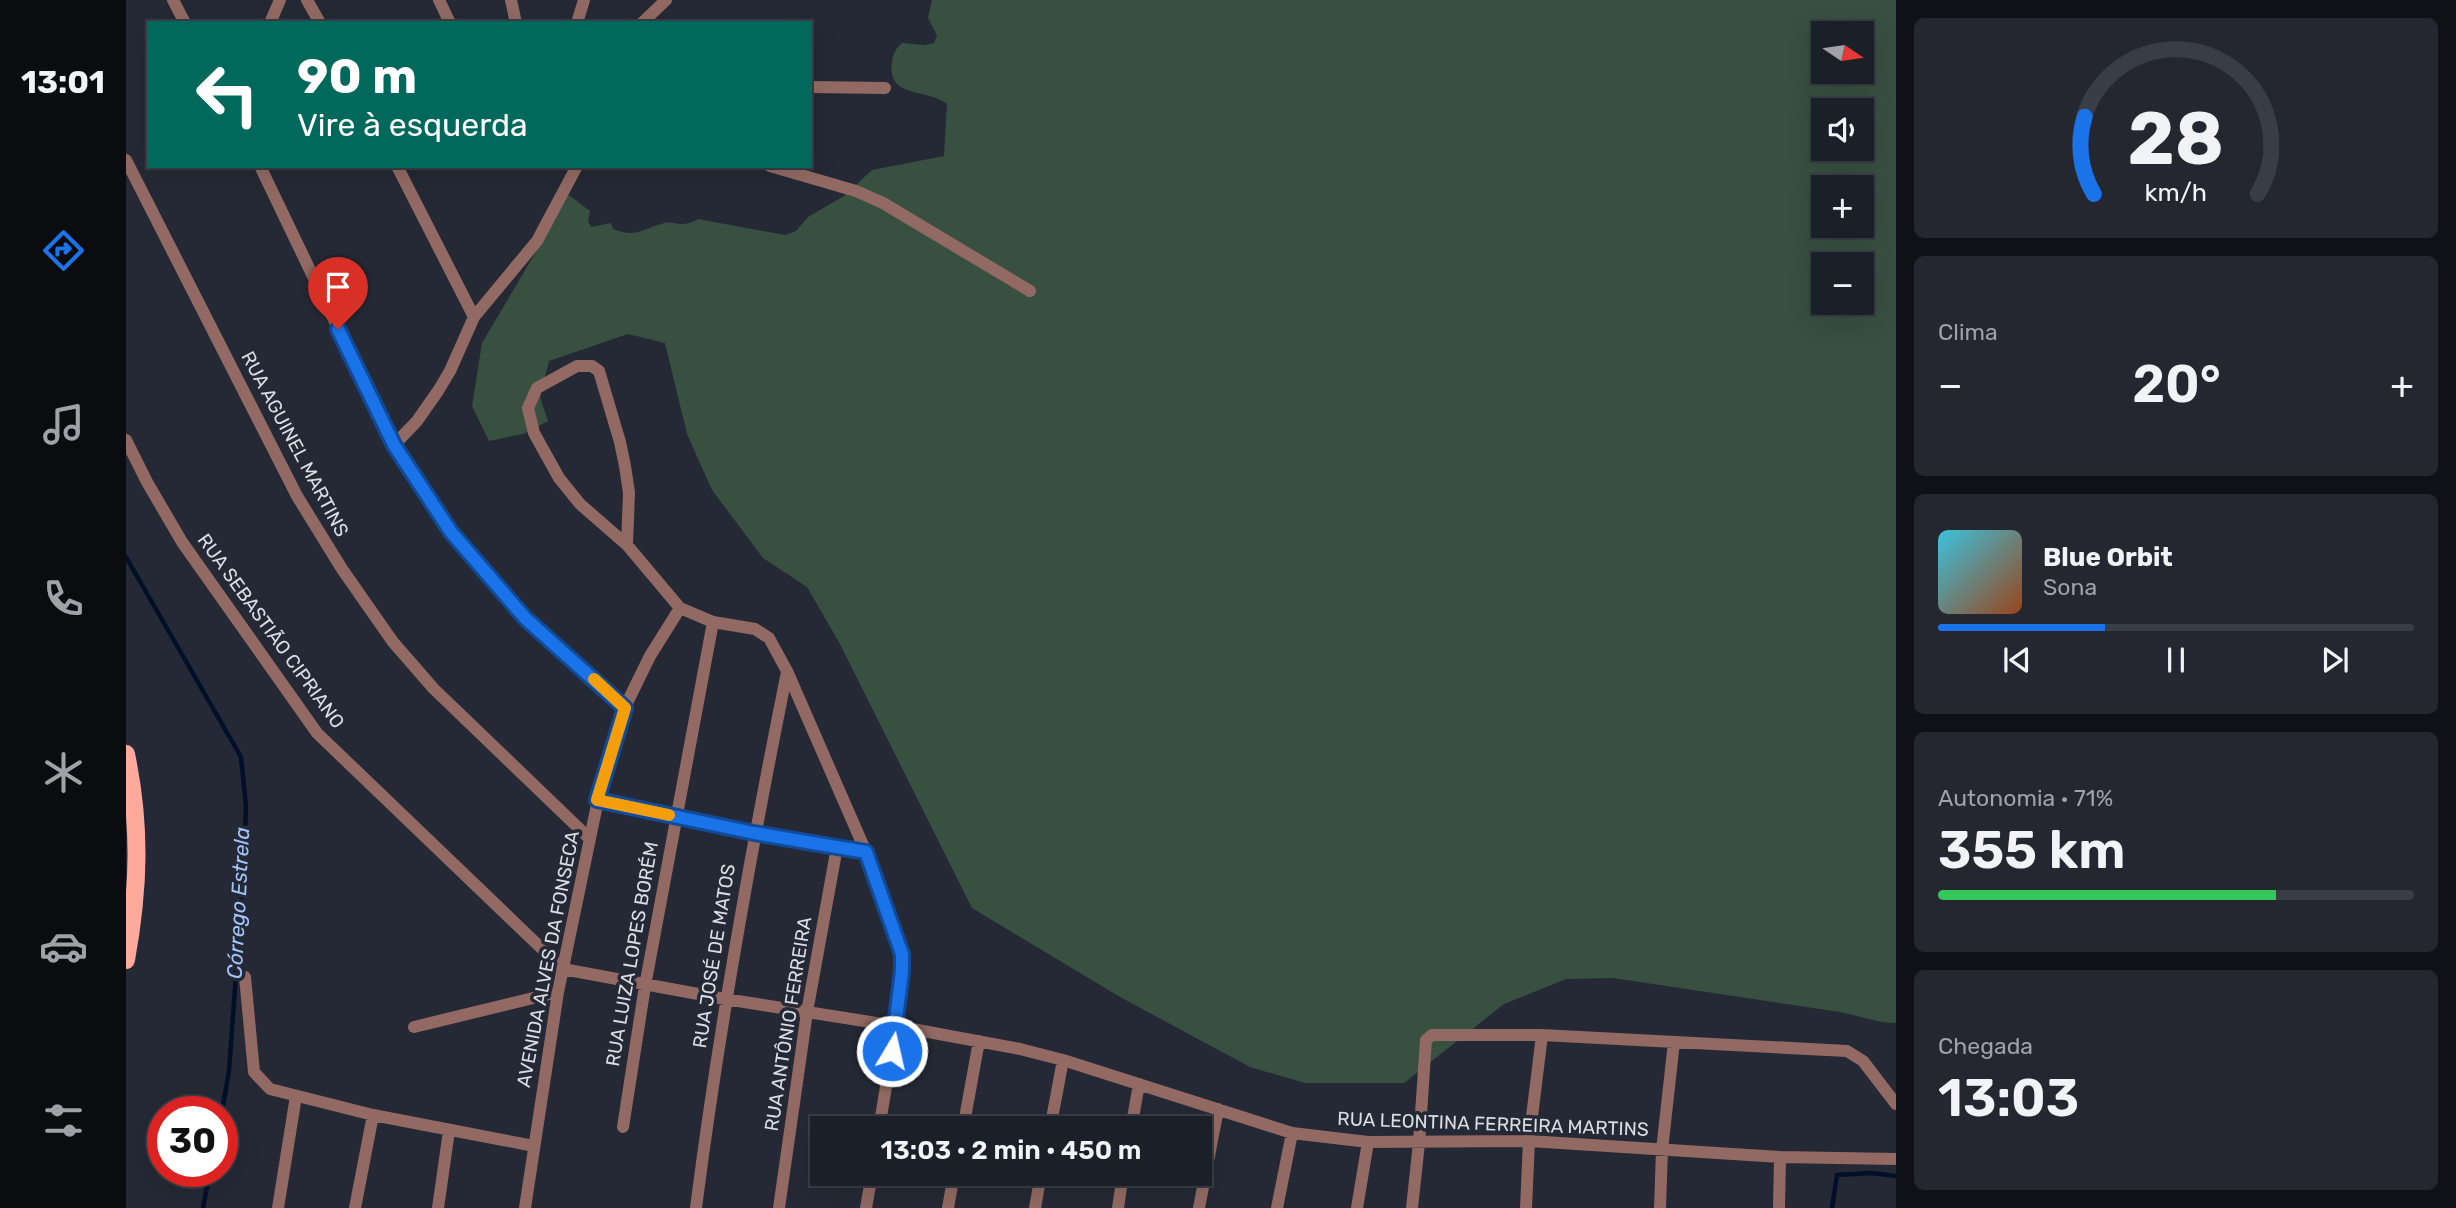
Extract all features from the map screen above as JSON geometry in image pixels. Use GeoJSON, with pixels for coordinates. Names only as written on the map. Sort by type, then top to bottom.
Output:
{"type":"FeatureCollection","features":[{"type":"Feature","properties":{"kind":"main road"},"geometry":{"type":"LineString","coordinates":[[126,754],[134,791],[138,851],[135,908],[126,960]]}},
{"type":"Feature","properties":{"kind":"street"},"geometry":{"type":"LineString","coordinates":[[173,0],[184,21]]}},
{"type":"Feature","properties":{"kind":"street"},"geometry":{"type":"LineString","coordinates":[[272,21],[280,0]]}},
{"type":"Feature","properties":{"kind":"street"},"geometry":{"type":"LineString","coordinates":[[307,0],[319,21]]}},
{"type":"Feature","properties":{"kind":"street"},"geometry":{"type":"LineString","coordinates":[[439,0],[449,21]]}},
{"type":"Feature","properties":{"kind":"street"},"geometry":{"type":"LineString","coordinates":[[512,0],[516,21]]}},
{"type":"Feature","properties":{"kind":"street"},"geometry":{"type":"LineString","coordinates":[[578,21],[584,0]]}},
{"type":"Feature","properties":{"kind":"street"},"geometry":{"type":"LineString","coordinates":[[644,21],[666,0]]}},
{"type":"Feature","properties":{"kind":"street"},"geometry":{"type":"LineString","coordinates":[[812,87],[885,88]]}},
{"type":"Feature","properties":{"kind":"street","name":"RUA AGUINEL MARTINS"},"geometry":{"type":"LineString","coordinates":[[126,159],[297,496],[342,569],[393,642],[434,689],[589,838]]}},
{"type":"Feature","properties":{"kind":"street"},"geometry":{"type":"LineString","coordinates":[[261,168],[394,445],[451,532],[525,618],[625,708]]}},
{"type":"Feature","properties":{"kind":"street"},"geometry":{"type":"LineString","coordinates":[[398,168],[474,317]]}},
{"type":"Feature","properties":{"kind":"street"},"geometry":{"type":"LineString","coordinates":[[394,445],[417,421],[438,391],[474,317],[537,241],[576,168]]}},
{"type":"Feature","properties":{"kind":"street"},"geometry":{"type":"LineString","coordinates":[[777,168],[844,187],[883,203],[1030,291]]}},
{"type":"Feature","properties":{"kind":"street"},"geometry":{"type":"LineString","coordinates":[[627,545],[629,493],[620,442],[599,371],[592,366],[577,366],[537,388],[528,408],[529,420],[559,478],[580,504],[627,545],[680,608],[713,622],[755,629],[769,638],[787,671],[866,852],[902,954],[896,1026],[881,1116]]}},
{"type":"Feature","properties":{"kind":"street","name":"RUA SEBASTIÃO CIPRIANO"},"geometry":{"type":"LineString","coordinates":[[126,440],[182,542],[317,733],[563,969]]}},
{"type":"Feature","properties":{"kind":"street","name":"AVENIDA ALVES DA FONSECA"},"geometry":{"type":"LineString","coordinates":[[525,1208],[558,992],[597,800],[625,708],[650,656],[680,608]]}},
{"type":"Feature","properties":{"kind":"street","name":"RUA LUIZA LOPES BORÉM"},"geometry":{"type":"LineString","coordinates":[[623,1127],[675,816],[713,622]]}},
{"type":"Feature","properties":{"kind":"street","name":"RUA JOSÉ DE MATOS"},"geometry":{"type":"LineString","coordinates":[[696,1208],[725,999],[754,833],[787,671]]}},
{"type":"Feature","properties":{"kind":"street"},"geometry":{"type":"LineString","coordinates":[[597,800],[754,833],[866,852]]}},
{"type":"Feature","properties":{"kind":"street","name":"RUA ANTÔNIO FERREIRA"},"geometry":{"type":"LineString","coordinates":[[779,1208],[807,1012],[837,847]]}},
{"type":"Feature","properties":{"kind":"street","name":"RUA LEONTINA FERREIRA MARTINS"},"geometry":{"type":"LineString","coordinates":[[563,969],[645,986],[979,1041],[1063,1060],[1292,1133],[1368,1142],[1529,1141],[1780,1157],[1896,1159]]}},
{"type":"Feature","properties":{"kind":"street"},"geometry":{"type":"LineString","coordinates":[[245,977],[254,1072],[270,1089],[373,1115],[534,1146]]}},
{"type":"Feature","properties":{"kind":"street"},"geometry":{"type":"LineString","coordinates":[[414,1027],[558,992]]}},
{"type":"Feature","properties":{"kind":"street"},"geometry":{"type":"LineString","coordinates":[[1412,1208],[1426,1040],[1435,1035],[1542,1035],[1847,1051],[1863,1061],[1896,1104]]}},
{"type":"Feature","properties":{"kind":"street"},"geometry":{"type":"LineString","coordinates":[[1526,1208],[1529,1141],[1542,1035]]}},
{"type":"Feature","properties":{"kind":"street"},"geometry":{"type":"LineString","coordinates":[[965,1116],[979,1041]]}},
{"type":"Feature","properties":{"kind":"street"},"geometry":{"type":"LineString","coordinates":[[1660,1208],[1662,1150],[1674,1042]]}},
{"type":"Feature","properties":{"kind":"street"},"geometry":{"type":"LineString","coordinates":[[1052,1116],[1063,1060]]}},
{"type":"Feature","properties":{"kind":"street"},"geometry":{"type":"LineString","coordinates":[[1133,1116],[1139,1084]]}},
{"type":"Feature","properties":{"kind":"street"},"geometry":{"type":"LineString","coordinates":[[278,1208],[296,1096]]}},
{"type":"Feature","properties":{"kind":"street"},"geometry":{"type":"LineString","coordinates":[[1199,1208],[1218,1109]]}},
{"type":"Feature","properties":{"kind":"street"},"geometry":{"type":"LineString","coordinates":[[355,1208],[373,1115]]}},
{"type":"Feature","properties":{"kind":"street"},"geometry":{"type":"LineString","coordinates":[[438,1208],[449,1131]]}},
{"type":"Feature","properties":{"kind":"street"},"geometry":{"type":"LineString","coordinates":[[1277,1208],[1292,1133]]}},
{"type":"Feature","properties":{"kind":"street"},"geometry":{"type":"LineString","coordinates":[[1357,1208],[1368,1142]]}},
{"type":"Feature","properties":{"kind":"street"},"geometry":{"type":"LineString","coordinates":[[1779,1208],[1780,1157]]}},
{"type":"Feature","properties":{"kind":"street"},"geometry":{"type":"LineString","coordinates":[[866,1208],[870,1186]]}},
{"type":"Feature","properties":{"kind":"street"},"geometry":{"type":"LineString","coordinates":[[948,1208],[952,1186]]}},
{"type":"Feature","properties":{"kind":"street"},"geometry":{"type":"LineString","coordinates":[[1035,1208],[1039,1186]]}},
{"type":"Feature","properties":{"kind":"street"},"geometry":{"type":"LineString","coordinates":[[1118,1208],[1121,1186]]}},
{"type":"Feature","properties":{"kind":"green space"},"geometry":{"type":"Polygon","coordinates":[[[932,0],[1896,0],[1896,1023],[1613,978],[1566,979],[1504,1004],[1404,1083],[1305,1083],[1250,1067],[1120,997],[972,908],[840,644],[807,587],[763,558],[712,490],[687,434],[665,343],[628,334],[549,361],[540,397],[548,421],[523,434],[489,441],[472,406],[482,343],[537,250],[566,193],[590,211],[588,222],[591,227],[611,223],[613,229],[627,233],[666,223],[686,224],[698,219],[785,235],[796,231],[808,217],[844,196],[872,170],[944,156],[947,104],[901,87],[892,74],[893,56],[902,43],[934,43],[937,35],[928,18],[932,0]]]}},
{"type":"Feature","properties":{"kind":"waterway","name":"Córrego Estrela"},"geometry":{"type":"LineString","coordinates":[[126,557],[241,757],[246,806],[244,864],[229,1071],[225,1096]]}},
{"type":"Feature","properties":{"kind":"waterway"},"geometry":{"type":"LineString","coordinates":[[1832,1208],[1837,1175],[1871,1173],[1896,1176]]}},
{"type":"Feature","properties":{"kind":"waterway","name":"Córrego Estrela"},"geometry":{"type":"LineString","coordinates":[[203,1208],[207,1187]]}},
{"type":"Feature","properties":{"kind":"slow traffic"},"geometry":{"type":"LineString","coordinates":[[594,679],[625,708],[597,800],[669,815]]}},
{"type":"Feature","properties":{"kind":"route"},"geometry":{"type":"LineString","coordinates":[[338,329],[394,445],[451,532],[525,618],[625,708],[597,800],[754,833],[866,852],[902,954],[892,1051]]}}]}
